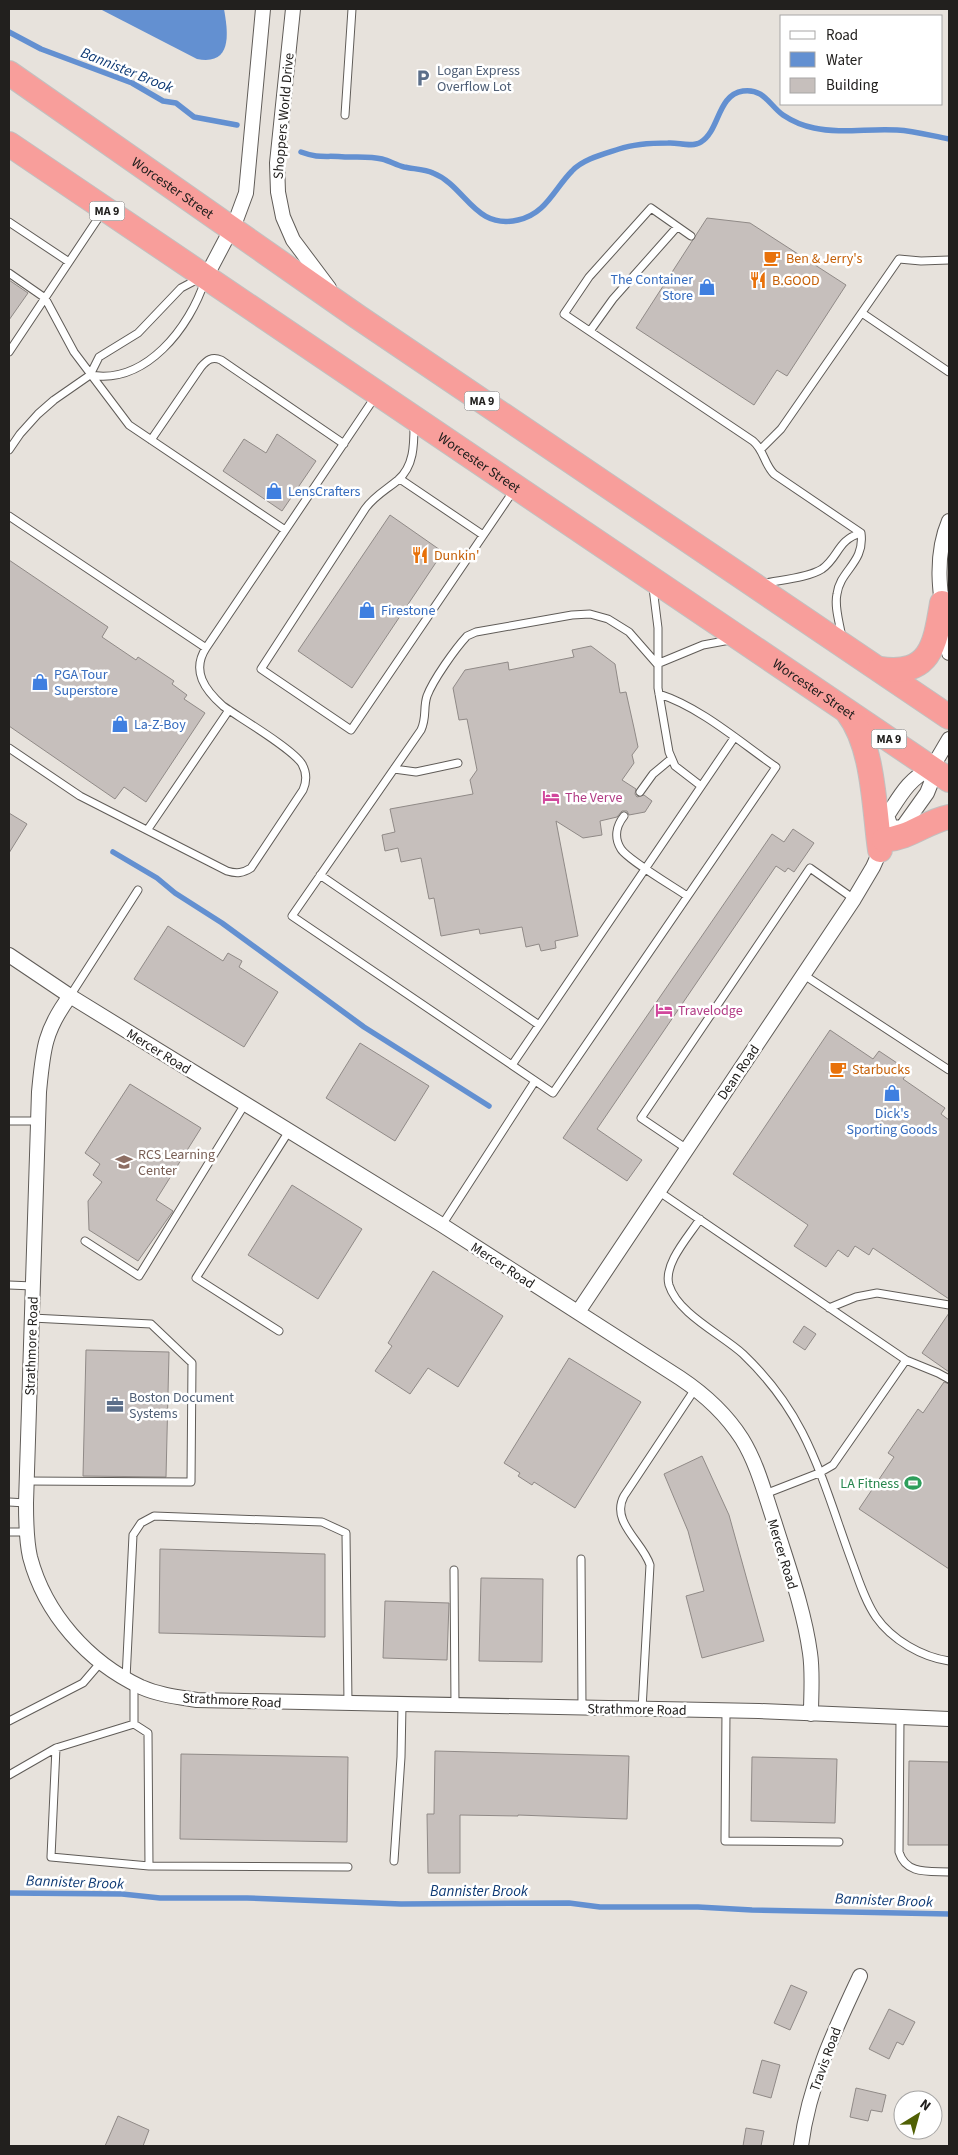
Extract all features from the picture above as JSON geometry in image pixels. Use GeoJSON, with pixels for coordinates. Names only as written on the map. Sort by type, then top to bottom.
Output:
{"type":"FeatureCollection","features":[{"type":"Feature","properties":{"kind":"highway","name":"Worcester Street"},"geometry":{"type":"LineString","coordinates":[[13,76],[358,317],[949,717]]}},
{"type":"Feature","properties":{"kind":"highway","name":"Worcester Street"},"geometry":{"type":"LineString","coordinates":[[9,144],[941,774]]}},
{"type":"Feature","properties":{"kind":"highway"},"geometry":{"type":"LineString","coordinates":[[880,669],[895,671],[907,669],[918,665],[925,659],[933,645],[942,603]]}},
{"type":"Feature","properties":{"kind":"highway"},"geometry":{"type":"LineString","coordinates":[[846,709],[856,725],[866,749],[885,839],[898,839],[949,817]]}},
{"type":"Feature","properties":{"kind":"street"},"geometry":{"type":"LineString","coordinates":[[206,277],[232,230],[243,202],[247,183],[263,9]]}},
{"type":"Feature","properties":{"kind":"street","name":"Shoppers World Drive"},"geometry":{"type":"LineString","coordinates":[[293,9],[277,163],[279,201],[289,231],[305,259],[330,289],[358,317]]}},
{"type":"Feature","properties":{"kind":"street"},"geometry":{"type":"LineString","coordinates":[[949,521],[942,538],[939,555],[939,575],[949,653]]}},
{"type":"Feature","properties":{"kind":"street","name":"Dean Road"},"geometry":{"type":"LineString","coordinates":[[885,839],[902,828],[927,793],[931,783],[941,774],[949,739]]}},
{"type":"Feature","properties":{"kind":"street","name":"Dean Road"},"geometry":{"type":"LineString","coordinates":[[578,1312],[854,899],[873,867],[885,839],[888,816],[906,788],[913,778],[941,774]]}},
{"type":"Feature","properties":{"kind":"street","name":"Mercer Road"},"geometry":{"type":"LineString","coordinates":[[9,954],[70,996],[442,1225],[578,1312],[695,1389],[718,1408],[736,1431],[751,1456],[765,1494],[793,1585],[808,1642],[811,1676],[811,1714]]}},
{"type":"Feature","properties":{"kind":"street","name":"Strathmore Road"},"geometry":{"type":"LineString","coordinates":[[70,996],[57,1013],[48,1030],[41,1071],[26,1481],[27,1532],[30,1555],[48,1600],[77,1642],[101,1662],[130,1681],[167,1695],[197,1700],[726,1711],[949,1719]]}},
{"type":"Feature","properties":{"kind":"street","name":"Travis Road"},"geometry":{"type":"LineString","coordinates":[[801,2146],[816,2079],[834,2030],[860,1976]]}},
{"type":"Feature","properties":{"kind":"lane"},"geometry":{"type":"LineString","coordinates":[[345,115],[352,9]]}},
{"type":"Feature","properties":{"kind":"lane"},"geometry":{"type":"LineString","coordinates":[[690,236],[651,208],[590,277],[564,314],[753,441],[761,449],[769,469],[774,474],[861,533]]}},
{"type":"Feature","properties":{"kind":"lane"},"geometry":{"type":"LineString","coordinates":[[9,352],[104,209]]}},
{"type":"Feature","properties":{"kind":"lane"},"geometry":{"type":"LineString","coordinates":[[9,222],[69,262]]}},
{"type":"Feature","properties":{"kind":"lane"},"geometry":{"type":"LineString","coordinates":[[590,331],[612,299],[678,227]]}},
{"type":"Feature","properties":{"kind":"lane"},"geometry":{"type":"LineString","coordinates":[[761,449],[781,429],[899,259],[922,261],[949,260]]}},
{"type":"Feature","properties":{"kind":"lane"},"geometry":{"type":"LineString","coordinates":[[9,273],[45,298],[72,348],[90,375],[129,425],[286,530]]}},
{"type":"Feature","properties":{"kind":"lane"},"geometry":{"type":"LineString","coordinates":[[90,375],[108,376],[127,372],[158,353],[172,340],[190,315],[198,300],[206,277]]}},
{"type":"Feature","properties":{"kind":"lane"},"geometry":{"type":"LineString","coordinates":[[9,450],[38,414],[54,400],[90,375],[99,357],[146,326],[181,288],[206,277]]}},
{"type":"Feature","properties":{"kind":"lane"},"geometry":{"type":"LineString","coordinates":[[862,313],[949,372]]}},
{"type":"Feature","properties":{"kind":"lane"},"geometry":{"type":"LineString","coordinates":[[151,440],[201,367],[208,360],[215,358],[221,360],[344,444]]}},
{"type":"Feature","properties":{"kind":"lane"},"geometry":{"type":"LineString","coordinates":[[9,748],[63,786],[228,871],[235,873],[244,872],[256,862],[303,790],[306,782],[306,772],[298,758],[292,753],[229,710],[213,696],[201,677],[198,662],[378,393]]}},
{"type":"Feature","properties":{"kind":"lane"},"geometry":{"type":"LineString","coordinates":[[414,417],[414,454],[400,479],[374,497],[365,509],[260,669],[352,730],[516,486]]}},
{"type":"Feature","properties":{"kind":"lane"},"geometry":{"type":"LineString","coordinates":[[400,479],[484,535]]}},
{"type":"Feature","properties":{"kind":"lane"},"geometry":{"type":"LineString","coordinates":[[9,516],[206,648]]}},
{"type":"Feature","properties":{"kind":"lane"},"geometry":{"type":"LineString","coordinates":[[755,585],[816,572],[825,566],[844,541],[861,533]]}},
{"type":"Feature","properties":{"kind":"lane"},"geometry":{"type":"LineString","coordinates":[[842,644],[836,594],[858,557],[862,545],[861,533]]}},
{"type":"Feature","properties":{"kind":"lane"},"geometry":{"type":"LineString","coordinates":[[650,577],[657,614],[659,694],[671,760],[680,772],[701,786]]}},
{"type":"Feature","properties":{"kind":"lane"},"geometry":{"type":"LineString","coordinates":[[657,664],[629,632],[608,619],[590,614],[572,615],[471,634],[463,640],[430,689],[426,700],[426,715],[423,726],[292,916],[553,1093],[776,766],[686,706],[659,694]]}},
{"type":"Feature","properties":{"kind":"lane"},"geometry":{"type":"LineString","coordinates":[[657,664],[714,642],[744,640]]}},
{"type":"Feature","properties":{"kind":"lane"},"geometry":{"type":"LineString","coordinates":[[148,830],[229,710]]}},
{"type":"Feature","properties":{"kind":"lane"},"geometry":{"type":"LineString","coordinates":[[512,1065],[734,738]]}},
{"type":"Feature","properties":{"kind":"lane"},"geometry":{"type":"LineString","coordinates":[[640,792],[653,774],[671,760]]}},
{"type":"Feature","properties":{"kind":"lane"},"geometry":{"type":"LineString","coordinates":[[394,769],[416,772],[458,763]]}},
{"type":"Feature","properties":{"kind":"lane"},"geometry":{"type":"LineString","coordinates":[[624,816],[617,830],[619,845],[626,854],[687,896]]}},
{"type":"Feature","properties":{"kind":"lane"},"geometry":{"type":"LineString","coordinates":[[687,1149],[641,1118],[810,868],[854,899]]}},
{"type":"Feature","properties":{"kind":"lane"},"geometry":{"type":"LineString","coordinates":[[320,875],[539,1025]]}},
{"type":"Feature","properties":{"kind":"lane"},"geometry":{"type":"LineString","coordinates":[[70,996],[138,890]]}},
{"type":"Feature","properties":{"kind":"lane"},"geometry":{"type":"LineString","coordinates":[[804,974],[949,1070]]}},
{"type":"Feature","properties":{"kind":"lane"},"geometry":{"type":"LineString","coordinates":[[442,1225],[535,1081]]}},
{"type":"Feature","properties":{"kind":"lane"},"geometry":{"type":"LineString","coordinates":[[85,1241],[139,1276],[245,1104]]}},
{"type":"Feature","properties":{"kind":"lane"},"geometry":{"type":"LineString","coordinates":[[9,1121],[38,1121]]}},
{"type":"Feature","properties":{"kind":"lane"},"geometry":{"type":"LineString","coordinates":[[279,1332],[196,1278],[289,1131]]}},
{"type":"Feature","properties":{"kind":"lane"},"geometry":{"type":"LineString","coordinates":[[658,1191],[906,1360],[938,1373],[949,1380]]}},
{"type":"Feature","properties":{"kind":"lane"},"geometry":{"type":"LineString","coordinates":[[700,1220],[669,1268],[668,1279],[671,1291],[683,1307],[742,1353],[766,1379],[798,1423],[819,1473],[864,1594],[877,1619],[900,1640],[918,1651],[949,1661]]}},
{"type":"Feature","properties":{"kind":"lane"},"geometry":{"type":"LineString","coordinates":[[9,1285],[33,1286]]}},
{"type":"Feature","properties":{"kind":"lane"},"geometry":{"type":"LineString","coordinates":[[829,1308],[856,1297],[877,1293],[949,1305]]}},
{"type":"Feature","properties":{"kind":"lane"},"geometry":{"type":"LineString","coordinates":[[26,1481],[191,1482],[192,1363],[151,1324],[32,1318]]}},
{"type":"Feature","properties":{"kind":"lane"},"geometry":{"type":"LineString","coordinates":[[765,1494],[819,1473],[837,1462],[906,1360]]}},
{"type":"Feature","properties":{"kind":"lane"},"geometry":{"type":"LineString","coordinates":[[642,1709],[650,1565],[646,1554],[620,1517],[619,1507],[624,1496],[695,1389]]}},
{"type":"Feature","properties":{"kind":"lane"},"geometry":{"type":"LineString","coordinates":[[9,1502],[26,1503]]}},
{"type":"Feature","properties":{"kind":"lane"},"geometry":{"type":"LineString","coordinates":[[134,1724],[130,1681],[133,1536],[141,1523],[154,1516],[322,1522],[346,1533],[348,1704]]}},
{"type":"Feature","properties":{"kind":"lane"},"geometry":{"type":"LineString","coordinates":[[9,1532],[27,1532]]}},
{"type":"Feature","properties":{"kind":"lane"},"geometry":{"type":"LineString","coordinates":[[581,1558],[582,1708]]}},
{"type":"Feature","properties":{"kind":"lane"},"geometry":{"type":"LineString","coordinates":[[454,1570],[455,1706]]}},
{"type":"Feature","properties":{"kind":"lane"},"geometry":{"type":"LineString","coordinates":[[9,1721],[83,1683],[101,1662]]}},
{"type":"Feature","properties":{"kind":"lane"},"geometry":{"type":"LineString","coordinates":[[394,1861],[401,1758],[402,1705]]}},
{"type":"Feature","properties":{"kind":"lane"},"geometry":{"type":"LineString","coordinates":[[726,1711],[725,1841],[840,1842]]}},
{"type":"Feature","properties":{"kind":"lane"},"geometry":{"type":"LineString","coordinates":[[900,1718],[898,1846],[901,1858],[908,1867],[914,1870],[949,1872]]}},
{"type":"Feature","properties":{"kind":"lane"},"geometry":{"type":"LineString","coordinates":[[9,1775],[56,1748],[134,1724],[148,1733],[149,1866]]}},
{"type":"Feature","properties":{"kind":"lane"},"geometry":{"type":"LineString","coordinates":[[56,1748],[51,1857],[149,1866],[348,1867]]}},
{"type":"Feature","properties":{"kind":"water"},"geometry":{"type":"Polygon","coordinates":[[[100,9],[224,9],[227,28],[226,45],[217,57],[209,60],[197,59],[100,9]]]}},
{"type":"Feature","properties":{"kind":"building","name":"The Container Store"},"geometry":{"type":"Polygon","coordinates":[[[707,218],[750,223],[846,285],[787,376],[777,370],[754,405],[636,328],[707,218]]]}},
{"type":"Feature","properties":{"kind":"building"},"geometry":{"type":"Polygon","coordinates":[[[9,280],[28,293],[9,320],[9,280]]]}},
{"type":"Feature","properties":{"kind":"building","name":"LensCrafters"},"geometry":{"type":"Polygon","coordinates":[[[277,434],[316,461],[282,511],[223,471],[244,439],[266,453],[277,434]]]}},
{"type":"Feature","properties":{"kind":"building"},"geometry":{"type":"Polygon","coordinates":[[[390,515],[443,552],[352,688],[298,651],[390,515]]]}},
{"type":"Feature","properties":{"kind":"building","name":"La-Z-Boy"},"geometry":{"type":"Polygon","coordinates":[[[9,560],[108,627],[102,637],[136,660],[138,657],[174,681],[172,684],[187,695],[184,699],[205,713],[146,802],[124,787],[115,799],[9,726],[9,560]]]}},
{"type":"Feature","properties":{"kind":"building","name":"The Verve"},"geometry":{"type":"Polygon","coordinates":[[[591,646],[615,664],[620,693],[626,692],[638,747],[632,755],[634,763],[622,780],[636,789],[635,794],[637,797],[644,795],[652,801],[645,812],[629,815],[627,811],[622,811],[617,817],[600,821],[602,835],[583,838],[556,821],[578,936],[555,941],[556,948],[541,951],[539,944],[526,947],[522,927],[480,934],[479,929],[441,936],[434,898],[429,899],[421,858],[401,862],[398,848],[385,851],[382,835],[395,832],[390,809],[473,794],[470,780],[477,770],[467,719],[459,720],[453,688],[465,670],[508,662],[509,670],[574,657],[572,650],[591,646]]]}},
{"type":"Feature","properties":{"kind":"building"},"geometry":{"type":"Polygon","coordinates":[[[9,813],[27,824],[9,853],[9,813]]]}},
{"type":"Feature","properties":{"kind":"building","name":"Travelodge"},"geometry":{"type":"Polygon","coordinates":[[[793,829],[814,843],[794,872],[788,868],[785,872],[776,866],[597,1129],[642,1160],[627,1181],[563,1138],[772,834],[784,842],[793,829]]]}},
{"type":"Feature","properties":{"kind":"building"},"geometry":{"type":"Polygon","coordinates":[[[168,926],[223,961],[228,953],[242,961],[239,967],[278,992],[244,1047],[134,979],[168,926]]]}},
{"type":"Feature","properties":{"kind":"building"},"geometry":{"type":"Polygon","coordinates":[[[830,1030],[873,1059],[879,1051],[909,1071],[903,1079],[945,1108],[941,1114],[949,1120],[949,1299],[873,1248],[869,1255],[855,1246],[848,1257],[838,1250],[826,1267],[794,1246],[808,1225],[733,1174],[830,1030]]]}},
{"type":"Feature","properties":{"kind":"building"},"geometry":{"type":"Polygon","coordinates":[[[360,1043],[429,1086],[395,1141],[326,1098],[360,1043]]]}},
{"type":"Feature","properties":{"kind":"building"},"geometry":{"type":"Polygon","coordinates":[[[130,1084],[201,1128],[156,1200],[173,1211],[138,1261],[89,1230],[88,1201],[102,1182],[93,1175],[100,1164],[85,1153],[130,1084]]]}},
{"type":"Feature","properties":{"kind":"building"},"geometry":{"type":"Polygon","coordinates":[[[292,1185],[362,1229],[318,1299],[248,1255],[292,1185]]]}},
{"type":"Feature","properties":{"kind":"building"},"geometry":{"type":"Polygon","coordinates":[[[433,1271],[503,1316],[458,1387],[428,1368],[410,1394],[375,1371],[392,1346],[388,1343],[433,1271]]]}},
{"type":"Feature","properties":{"kind":"building"},"geometry":{"type":"Polygon","coordinates":[[[949,1313],[949,1372],[922,1353],[949,1313]]]}},
{"type":"Feature","properties":{"kind":"building"},"geometry":{"type":"Polygon","coordinates":[[[804,1326],[816,1334],[805,1350],[793,1342],[804,1326]]]}},
{"type":"Feature","properties":{"kind":"building"},"geometry":{"type":"Polygon","coordinates":[[[86,1350],[169,1352],[166,1477],[83,1476],[86,1350]]]}},
{"type":"Feature","properties":{"kind":"building"},"geometry":{"type":"Polygon","coordinates":[[[569,1358],[641,1402],[575,1508],[534,1482],[532,1485],[518,1476],[520,1473],[504,1463],[569,1358]]]}},
{"type":"Feature","properties":{"kind":"building","name":"LA Fitness"},"geometry":{"type":"Polygon","coordinates":[[[944,1382],[949,1384],[949,1569],[859,1509],[894,1457],[888,1453],[918,1409],[923,1413],[944,1382]]]}},
{"type":"Feature","properties":{"kind":"building"},"geometry":{"type":"Polygon","coordinates":[[[702,1456],[729,1515],[764,1641],[702,1658],[686,1596],[704,1591],[688,1531],[664,1474],[702,1456]]]}},
{"type":"Feature","properties":{"kind":"building"},"geometry":{"type":"Polygon","coordinates":[[[160,1549],[325,1554],[325,1637],[159,1633],[160,1549]]]}},
{"type":"Feature","properties":{"kind":"building"},"geometry":{"type":"Polygon","coordinates":[[[481,1578],[543,1579],[542,1662],[479,1661],[481,1578]]]}},
{"type":"Feature","properties":{"kind":"building"},"geometry":{"type":"Polygon","coordinates":[[[385,1601],[449,1603],[447,1660],[383,1658],[385,1601]]]}},
{"type":"Feature","properties":{"kind":"building"},"geometry":{"type":"Polygon","coordinates":[[[435,1751],[629,1756],[627,1819],[460,1815],[460,1873],[428,1873],[427,1814],[434,1814],[435,1751]]]}},
{"type":"Feature","properties":{"kind":"building"},"geometry":{"type":"Polygon","coordinates":[[[181,1754],[348,1757],[347,1842],[180,1839],[181,1754]]]}},
{"type":"Feature","properties":{"kind":"building"},"geometry":{"type":"Polygon","coordinates":[[[752,1757],[837,1759],[835,1823],[751,1821],[752,1757]]]}},
{"type":"Feature","properties":{"kind":"building"},"geometry":{"type":"Polygon","coordinates":[[[909,1761],[949,1762],[949,1845],[908,1845],[909,1761]]]}},
{"type":"Feature","properties":{"kind":"building"},"geometry":{"type":"Polygon","coordinates":[[[791,1985],[807,1992],[790,2030],[774,2023],[791,1985]]]}},
{"type":"Feature","properties":{"kind":"building"},"geometry":{"type":"Polygon","coordinates":[[[889,2009],[915,2022],[903,2045],[897,2042],[889,2059],[869,2049],[889,2009]]]}},
{"type":"Feature","properties":{"kind":"building"},"geometry":{"type":"Polygon","coordinates":[[[762,2060],[780,2065],[771,2098],[753,2093],[762,2060]]]}},
{"type":"Feature","properties":{"kind":"building"},"geometry":{"type":"Polygon","coordinates":[[[856,2088],[886,2095],[882,2112],[871,2110],[868,2121],[850,2117],[856,2088]]]}},
{"type":"Feature","properties":{"kind":"building"},"geometry":{"type":"Polygon","coordinates":[[[118,2116],[149,2130],[143,2146],[105,2146],[118,2116]]]}},
{"type":"Feature","properties":{"kind":"building"},"geometry":{"type":"Polygon","coordinates":[[[746,2128],[764,2131],[761,2146],[743,2146],[746,2128]]]}},
{"type":"Feature","properties":{"kind":"waterway","name":"Bannister Brook"},"geometry":{"type":"LineString","coordinates":[[9,32],[41,49],[132,83],[163,101],[176,103],[194,117],[237,125]]}},
{"type":"Feature","properties":{"kind":"waterway","name":"Bannister Brook"},"geometry":{"type":"LineString","coordinates":[[301,152],[318,156],[378,158],[404,167],[430,172],[454,187],[480,213],[491,219],[503,221],[518,220],[536,212],[543,207],[572,171],[594,157],[637,145],[672,143],[693,145],[701,142],[712,130],[728,99],[743,91],[756,92],[766,98],[783,115],[810,127],[835,131],[887,130],[917,132],[949,139]]}},
{"type":"Feature","properties":{"kind":"waterway"},"geometry":{"type":"LineString","coordinates":[[113,852],[157,878],[175,893],[222,923],[364,1027],[489,1106]]}},
{"type":"Feature","properties":{"kind":"waterway","name":"Bannister Brook"},"geometry":{"type":"LineString","coordinates":[[9,1893],[122,1894],[160,1898],[247,1898],[401,1904],[569,1903],[600,1907],[698,1907],[949,1914]]}},
{"type":"Feature","properties":{"kind":"place","name":"Logan Express Overflow Lot"},"geometry":{"type":"Point","coordinates":[423,78]}},
{"type":"Feature","properties":{"kind":"place","name":"Ben & Jerry's"},"geometry":{"type":"Point","coordinates":[772,258]}},
{"type":"Feature","properties":{"kind":"place","name":"B.GOOD"},"geometry":{"type":"Point","coordinates":[758,280]}},
{"type":"Feature","properties":{"kind":"place","name":"The Container Store"},"geometry":{"type":"Point","coordinates":[707,287]}},
{"type":"Feature","properties":{"kind":"place","name":"LensCrafters"},"geometry":{"type":"Point","coordinates":[274,491]}},
{"type":"Feature","properties":{"kind":"place","name":"Dunkin'"},"geometry":{"type":"Point","coordinates":[420,555]}},
{"type":"Feature","properties":{"kind":"place","name":"Firestone"},"geometry":{"type":"Point","coordinates":[367,610]}},
{"type":"Feature","properties":{"kind":"place","name":"PGA Tour Superstore"},"geometry":{"type":"Point","coordinates":[40,682]}},
{"type":"Feature","properties":{"kind":"place","name":"La-Z-Boy"},"geometry":{"type":"Point","coordinates":[120,724]}},
{"type":"Feature","properties":{"kind":"place","name":"The Verve"},"geometry":{"type":"Point","coordinates":[551,797]}},
{"type":"Feature","properties":{"kind":"place","name":"Travelodge"},"geometry":{"type":"Point","coordinates":[664,1010]}},
{"type":"Feature","properties":{"kind":"place","name":"Starbucks"},"geometry":{"type":"Point","coordinates":[838,1069]}},
{"type":"Feature","properties":{"kind":"place","name":"Dick's Sporting Goods"},"geometry":{"type":"Point","coordinates":[892,1093]}},
{"type":"Feature","properties":{"kind":"place","name":"RCS Learning Center"},"geometry":{"type":"Point","coordinates":[124,1162]}},
{"type":"Feature","properties":{"kind":"place","name":"Boston Document Systems"},"geometry":{"type":"Point","coordinates":[115,1405]}},
{"type":"Feature","properties":{"kind":"place","name":"LA Fitness"},"geometry":{"type":"Point","coordinates":[913,1483]}}]}
